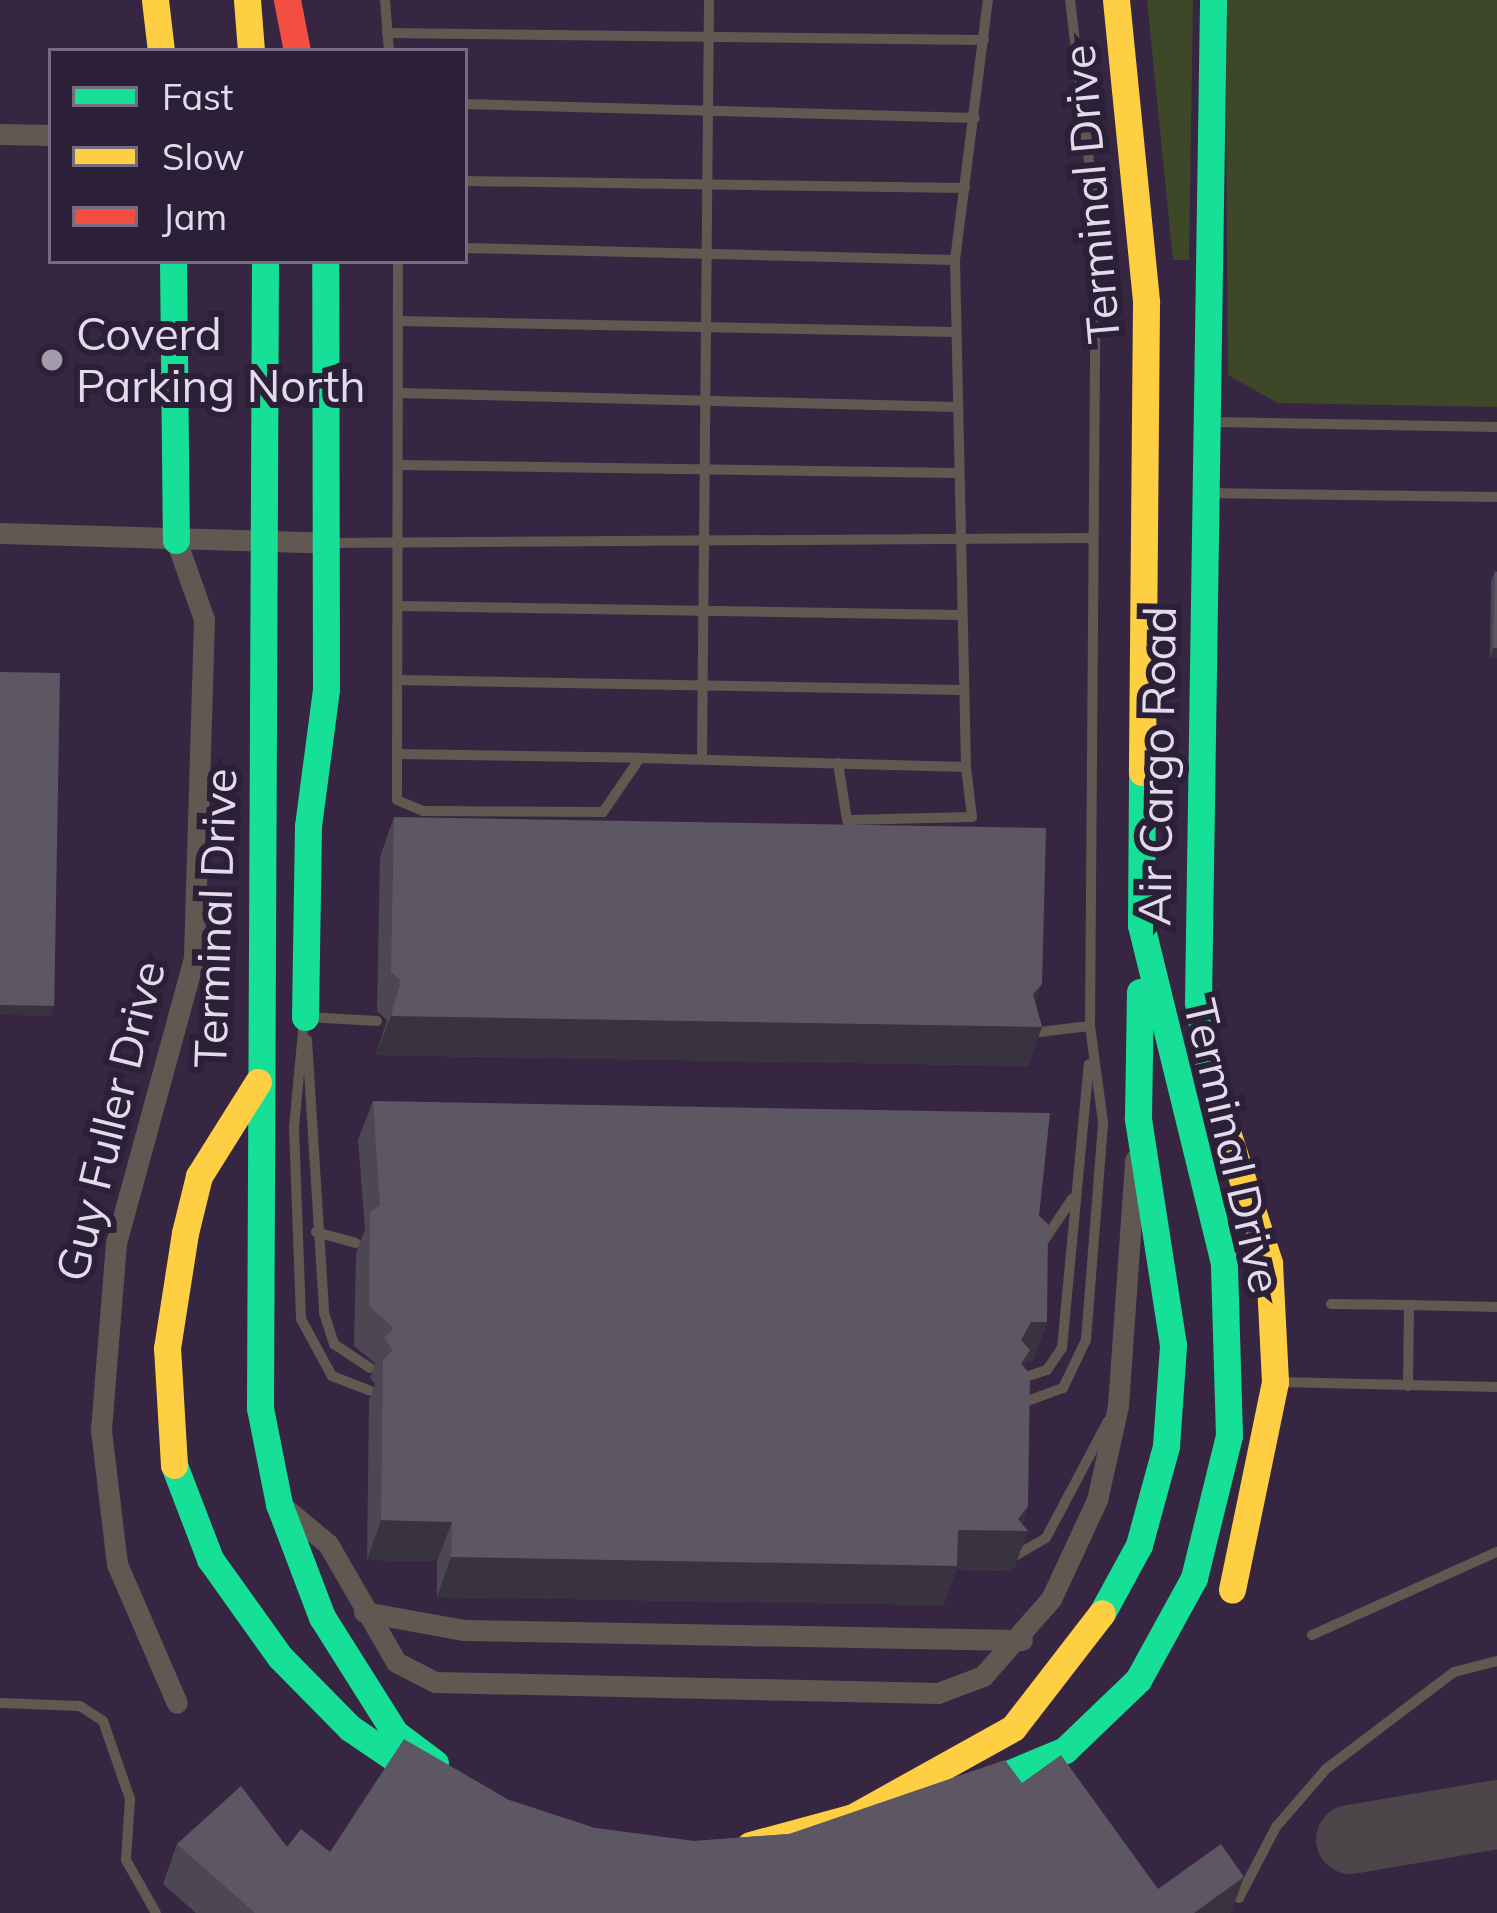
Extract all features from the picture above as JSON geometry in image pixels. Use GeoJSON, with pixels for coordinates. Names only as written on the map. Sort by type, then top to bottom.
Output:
{"type":"FeatureCollection","features":[{"type":"Feature","properties":{"kind":"main road"},"geometry":{"type":"LineString","coordinates":[[154,0],[161,48]]}},
{"type":"Feature","properties":{"kind":"main road"},"geometry":{"type":"LineString","coordinates":[[247,0],[251,48]]}},
{"type":"Feature","properties":{"kind":"main road"},"geometry":{"type":"LineString","coordinates":[[287,0],[296,48]]}},
{"type":"Feature","properties":{"kind":"main road","name":"Terminal Drive"},"geometry":{"type":"LineString","coordinates":[[1116,0],[1147,324],[1142,925],[1224,1263],[1233,1383],[1221,1487],[1166,1636],[1092,1732],[856,1831],[722,1854],[853,1817],[953,1770],[1025,1714],[1112,1600],[1154,1497],[1173,1391],[1138,1118]]}},
{"type":"Feature","properties":{"kind":"main road","name":"Air Cargo Road"},"geometry":{"type":"LineString","coordinates":[[1213,0],[1198,1002],[1202,1053],[1268,1263],[1275,1382],[1232,1590]]}},
{"type":"Feature","properties":{"kind":"main road","name":"Guy Fuller Drive"},"geometry":{"type":"LineString","coordinates":[[173,264],[176,540]]}},
{"type":"Feature","properties":{"kind":"main road","name":"Terminal Drive"},"geometry":{"type":"LineString","coordinates":[[266,264],[267,542],[258,1082],[199,1176],[185,1233],[167,1348],[174,1474],[210,1559],[280,1657],[350,1728],[462,1792],[394,1733],[322,1617],[279,1504]]}},
{"type":"Feature","properties":{"kind":"main road"},"geometry":{"type":"LineString","coordinates":[[304,1017],[329,543],[325,264]]}},
{"type":"Feature","properties":{"kind":"main road"},"geometry":{"type":"LineString","coordinates":[[260,900],[307,900]]}},
{"type":"Feature","properties":{"kind":"main road"},"geometry":{"type":"LineString","coordinates":[[1138,1118],[1142,925]]}},
{"type":"Feature","properties":{"kind":"main road"},"geometry":{"type":"LineString","coordinates":[[258,1082],[255,1338],[279,1504]]}},
{"type":"Feature","properties":{"kind":"street"},"geometry":{"type":"LineString","coordinates":[[0,134],[48,135]]}},
{"type":"Feature","properties":{"kind":"street"},"geometry":{"type":"LineString","coordinates":[[0,532],[329,543]]}},
{"type":"Feature","properties":{"kind":"street","name":"Guy Fuller Drive"},"geometry":{"type":"LineString","coordinates":[[176,540],[204,619],[194,958],[116,1243],[100,1430],[117,1564],[177,1703]]}},
{"type":"Feature","properties":{"kind":"street"},"geometry":{"type":"LineString","coordinates":[[279,1504],[328,1544],[396,1662],[464,1685],[938,1693],[983,1676],[1022,1640],[1079,1550],[1118,1406],[1138,1118]]}},
{"type":"Feature","properties":{"kind":"street"},"geometry":{"type":"LineString","coordinates":[[364,1612],[464,1630],[1022,1640]]}},
{"type":"Feature","properties":{"kind":"lane"},"geometry":{"type":"LineString","coordinates":[[385,0],[388,48]]}},
{"type":"Feature","properties":{"kind":"lane"},"geometry":{"type":"LineString","coordinates":[[702,758],[712,185],[709,0]]}},
{"type":"Feature","properties":{"kind":"lane"},"geometry":{"type":"LineString","coordinates":[[838,763],[847,820],[973,817],[966,766],[958,536],[955,260],[988,0]]}},
{"type":"Feature","properties":{"kind":"lane"},"geometry":{"type":"LineString","coordinates":[[1016,1380],[1047,1370],[1062,1348],[1090,1055],[1090,538],[1096,220],[1070,0]]}},
{"type":"Feature","properties":{"kind":"lane"},"geometry":{"type":"LineString","coordinates":[[387,33],[710,42],[983,40]]}},
{"type":"Feature","properties":{"kind":"lane"},"geometry":{"type":"LineString","coordinates":[[468,104],[975,118]]}},
{"type":"Feature","properties":{"kind":"lane"},"geometry":{"type":"LineString","coordinates":[[468,181],[965,188]]}},
{"type":"Feature","properties":{"kind":"lane"},"geometry":{"type":"LineString","coordinates":[[468,248],[955,260]]}},
{"type":"Feature","properties":{"kind":"lane"},"geometry":{"type":"LineString","coordinates":[[398,264],[397,800],[423,811],[603,812],[640,758]]}},
{"type":"Feature","properties":{"kind":"lane"},"geometry":{"type":"LineString","coordinates":[[399,320],[956,332]]}},
{"type":"Feature","properties":{"kind":"lane"},"geometry":{"type":"LineString","coordinates":[[400,393],[957,406]]}},
{"type":"Feature","properties":{"kind":"lane"},"geometry":{"type":"LineString","coordinates":[[1206,422],[1497,427]]}},
{"type":"Feature","properties":{"kind":"lane"},"geometry":{"type":"LineString","coordinates":[[400,465],[958,473]]}},
{"type":"Feature","properties":{"kind":"lane"},"geometry":{"type":"LineString","coordinates":[[1205,493],[1497,497]]}},
{"type":"Feature","properties":{"kind":"lane"},"geometry":{"type":"LineString","coordinates":[[329,543],[708,533],[1090,538]]}},
{"type":"Feature","properties":{"kind":"lane"},"geometry":{"type":"LineString","coordinates":[[400,606],[961,615]]}},
{"type":"Feature","properties":{"kind":"lane"},"geometry":{"type":"LineString","coordinates":[[399,680],[964,690]]}},
{"type":"Feature","properties":{"kind":"lane"},"geometry":{"type":"LineString","coordinates":[[398,754],[966,766]]}},
{"type":"Feature","properties":{"kind":"lane"},"geometry":{"type":"LineString","coordinates":[[304,1017],[377,1021]]}},
{"type":"Feature","properties":{"kind":"lane"},"geometry":{"type":"LineString","coordinates":[[304,1017],[316,1232],[328,1333],[370,1367]]}},
{"type":"Feature","properties":{"kind":"lane"},"geometry":{"type":"LineString","coordinates":[[304,1017],[294,1127],[301,1319],[332,1376],[369,1390]]}},
{"type":"Feature","properties":{"kind":"lane"},"geometry":{"type":"LineString","coordinates":[[1028,1034],[1090,1026]]}},
{"type":"Feature","properties":{"kind":"lane"},"geometry":{"type":"LineString","coordinates":[[1016,1404],[1063,1388],[1086,1340],[1103,1122],[1090,1055]]}},
{"type":"Feature","properties":{"kind":"lane"},"geometry":{"type":"LineString","coordinates":[[1034,1253],[1064,1226],[1075,1190]]}},
{"type":"Feature","properties":{"kind":"lane"},"geometry":{"type":"LineString","coordinates":[[316,1232],[356,1244]]}},
{"type":"Feature","properties":{"kind":"lane"},"geometry":{"type":"LineString","coordinates":[[1331,1304],[1497,1307]]}},
{"type":"Feature","properties":{"kind":"lane"},"geometry":{"type":"LineString","coordinates":[[1408,1386],[1409,1305]]}},
{"type":"Feature","properties":{"kind":"lane"},"geometry":{"type":"LineString","coordinates":[[1275,1382],[1497,1387]]}},
{"type":"Feature","properties":{"kind":"lane"},"geometry":{"type":"LineString","coordinates":[[1013,1557],[1046,1538],[1118,1406]]}},
{"type":"Feature","properties":{"kind":"lane"},"geometry":{"type":"LineString","coordinates":[[1312,1635],[1497,1552]]}},
{"type":"Feature","properties":{"kind":"lane"},"geometry":{"type":"LineString","coordinates":[[1239,1898],[1276,1827],[1326,1769],[1454,1672],[1497,1660]]}},
{"type":"Feature","properties":{"kind":"lane"},"geometry":{"type":"LineString","coordinates":[[0,1703],[80,1706],[103,1720],[128,1790],[126,1860],[156,1913]]}},
{"type":"Feature","properties":{"kind":"shaded area"},"geometry":{"type":"Polygon","coordinates":[[[0,0],[1497,0],[1497,1913],[0,1913],[0,0]]]}},
{"type":"Feature","properties":{"kind":"green space"},"geometry":{"type":"Polygon","coordinates":[[[1147,0],[1193,0],[1189,260],[1173,260],[1147,0]]]}},
{"type":"Feature","properties":{"kind":"green space"},"geometry":{"type":"Polygon","coordinates":[[[1225,0],[1497,0],[1497,407],[1278,403],[1228,375],[1225,0]]]}},
{"type":"Feature","properties":{"kind":"building"},"geometry":{"type":"Polygon","coordinates":[[[1495,571],[1497,648],[1493,648],[1495,571]]]}},
{"type":"Feature","properties":{"kind":"building"},"geometry":{"type":"Polygon","coordinates":[[[0,672],[60,673],[54,1006],[0,1005],[0,672]]]}},
{"type":"Feature","properties":{"kind":"building"},"geometry":{"type":"Polygon","coordinates":[[[394,817],[1046,828],[1042,984],[1033,994],[1042,1027],[391,1016],[401,981],[391,972],[394,817]]]}},
{"type":"Feature","properties":{"kind":"building"},"geometry":{"type":"Polygon","coordinates":[[[373,1101],[1050,1113],[1039,1216],[1048,1224],[1047,1322],[1031,1322],[1021,1340],[1030,1350],[1021,1364],[1030,1374],[1028,1506],[1018,1519],[1028,1531],[958,1530],[957,1566],[451,1557],[452,1522],[381,1520],[383,1360],[393,1350],[384,1338],[394,1328],[369,1306],[370,1213],[380,1205],[373,1101]]]}},
{"type":"Feature","properties":{"kind":"building"},"geometry":{"type":"Polygon","coordinates":[[[404,1739],[509,1800],[595,1828],[694,1841],[789,1834],[1005,1760],[1022,1783],[1061,1755],[1158,1889],[1221,1844],[1244,1877],[1194,1913],[255,1913],[177,1844],[241,1786],[287,1847],[301,1829],[330,1852],[404,1739]]]}},
{"type":"Feature","properties":{"kind":"taxiway"},"geometry":{"type":"LineString","coordinates":[[1350,1839],[1497,1814]]}},
{"type":"Feature","properties":{"kind":"traffic: fast"},"geometry":{"type":"LineString","coordinates":[[1212,1085],[1198,1002],[1213,0]]}},
{"type":"Feature","properties":{"kind":"traffic: fast"},"geometry":{"type":"LineString","coordinates":[[173,264],[176,540]]}},
{"type":"Feature","properties":{"kind":"traffic: fast"},"geometry":{"type":"LineString","coordinates":[[265,264],[260,1408],[279,1504],[322,1617],[395,1733],[435,1763]]}},
{"type":"Feature","properties":{"kind":"traffic: fast"},"geometry":{"type":"LineString","coordinates":[[305,1017],[308,826],[326,689],[325,264]]}},
{"type":"Feature","properties":{"kind":"traffic: fast"},"geometry":{"type":"LineString","coordinates":[[979,1786],[1065,1750],[1138,1680],[1194,1578],[1229,1435],[1224,1263],[1141,925],[1142,772]]}},
{"type":"Feature","properties":{"kind":"traffic: fast"},"geometry":{"type":"LineString","coordinates":[[1102,1613],[1139,1545],[1166,1446],[1173,1345],[1138,1118],[1140,992]]}},
{"type":"Feature","properties":{"kind":"traffic: fast"},"geometry":{"type":"LineString","coordinates":[[174,1465],[210,1559],[280,1657],[350,1728],[425,1779]]}},
{"type":"Feature","properties":{"kind":"traffic: slow"},"geometry":{"type":"LineString","coordinates":[[155,0],[161,48]]}},
{"type":"Feature","properties":{"kind":"traffic: slow"},"geometry":{"type":"LineString","coordinates":[[247,0],[251,48]]}},
{"type":"Feature","properties":{"kind":"traffic: slow"},"geometry":{"type":"LineString","coordinates":[[1116,0],[1146,303],[1142,772]]}},
{"type":"Feature","properties":{"kind":"traffic: slow"},"geometry":{"type":"LineString","coordinates":[[174,1465],[167,1348],[185,1233],[199,1176],[258,1082]]}},
{"type":"Feature","properties":{"kind":"traffic: slow"},"geometry":{"type":"LineString","coordinates":[[1212,1085],[1269,1263],[1275,1382],[1232,1590]]}},
{"type":"Feature","properties":{"kind":"traffic: slow"},"geometry":{"type":"LineString","coordinates":[[750,1845],[853,1817],[1013,1728],[1102,1613]]}},
{"type":"Feature","properties":{"kind":"traffic: jam"},"geometry":{"type":"LineString","coordinates":[[287,0],[296,48]]}},
{"type":"Feature","properties":{"kind":"place","name":"Coverd Parking North"},"geometry":{"type":"Point","coordinates":[52,360]}}]}
